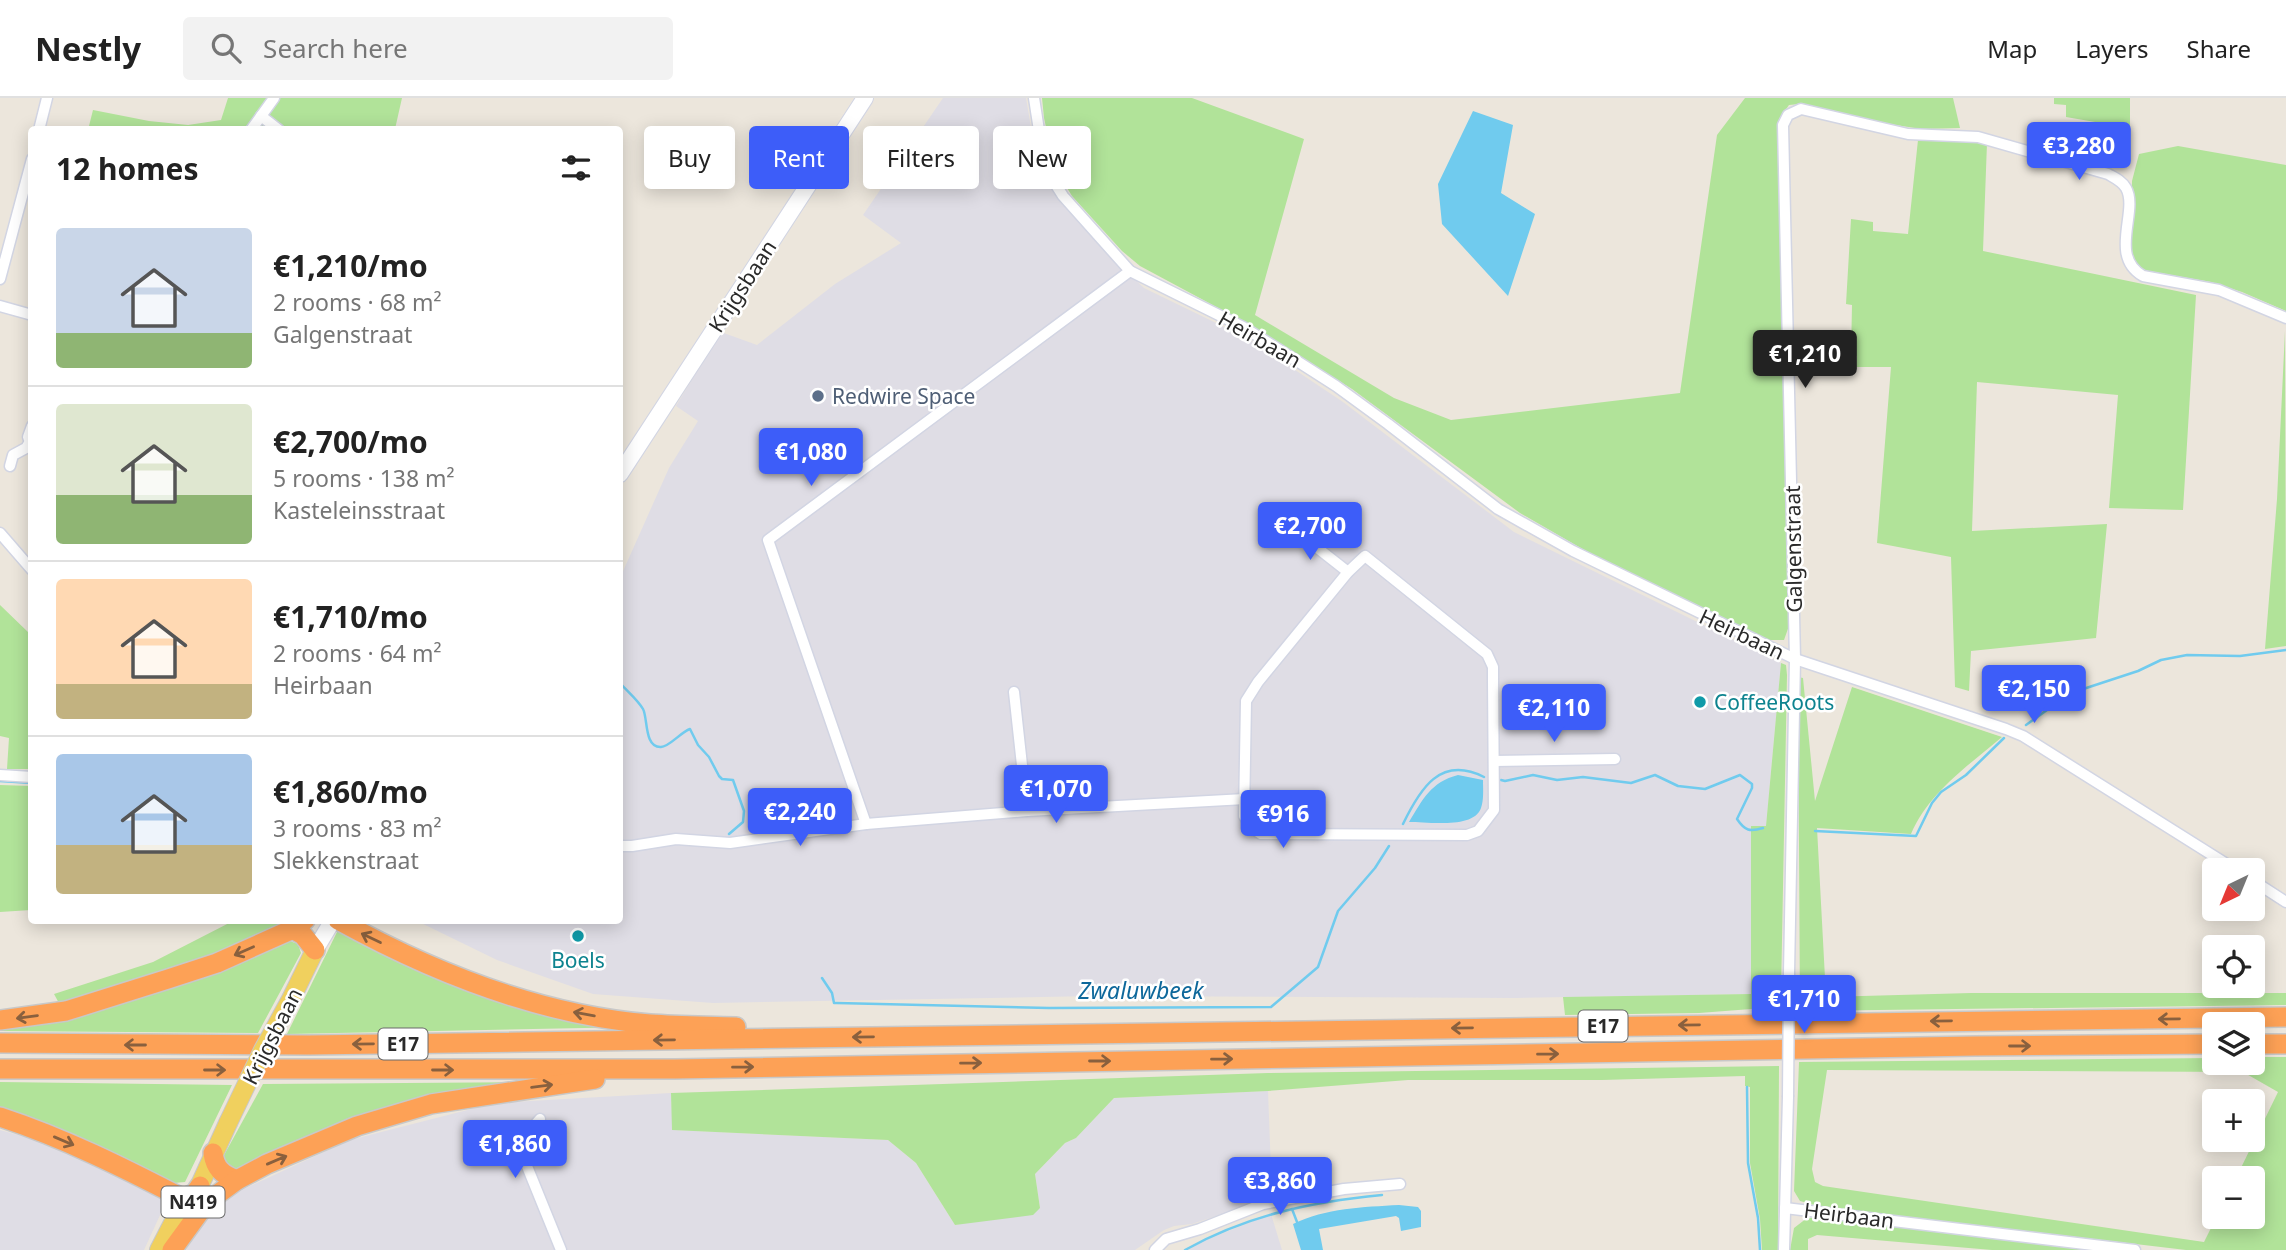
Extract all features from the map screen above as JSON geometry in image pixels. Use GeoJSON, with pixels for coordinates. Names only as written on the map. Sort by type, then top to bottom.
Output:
{"type":"FeatureCollection","features":[{"type":"Feature","properties":{"kind":"highway"},"geometry":{"type":"LineString","coordinates":[[343,924],[476,985],[545,1006],[651,1024],[774,1028],[805,1038]]}},
{"type":"Feature","properties":{"kind":"highway"},"geometry":{"type":"LineString","coordinates":[[0,1020],[66,1011],[168,979],[217,963],[299,925],[315,950]]}},
{"type":"Feature","properties":{"kind":"highway","name":"E17"},"geometry":{"type":"LineString","coordinates":[[0,1043],[309,1045],[2286,1017]]}},
{"type":"Feature","properties":{"kind":"highway","name":"E17"},"geometry":{"type":"LineString","coordinates":[[0,1069],[675,1069],[2202,1044]]}},
{"type":"Feature","properties":{"kind":"highway"},"geometry":{"type":"LineString","coordinates":[[2265,1044],[2286,1044]]}},
{"type":"Feature","properties":{"kind":"highway"},"geometry":{"type":"LineString","coordinates":[[171,1250],[207,1202],[237,1180],[267,1164],[357,1126],[431,1104],[525,1088],[675,1069]]}},
{"type":"Feature","properties":{"kind":"highway"},"geometry":{"type":"LineString","coordinates":[[0,1117],[93,1153],[184,1199],[195,1193],[200,1186]]}},
{"type":"Feature","properties":{"kind":"highway"},"geometry":{"type":"LineString","coordinates":[[213,1153],[218,1169],[237,1180]]}},
{"type":"Feature","properties":{"kind":"main road","name":"Krijgsbaan"},"geometry":{"type":"LineString","coordinates":[[623,469],[864,98]]}},
{"type":"Feature","properties":{"kind":"main road","name":"Krijgsbaan"},"geometry":{"type":"LineString","coordinates":[[171,1250],[213,1153],[263,1050],[315,950],[332,924]]}},
{"type":"Feature","properties":{"kind":"main road","name":"Krijgsbaan"},"geometry":{"type":"LineString","coordinates":[[159,1250],[184,1199],[213,1153]]}},
{"type":"Feature","properties":{"kind":"street"},"geometry":{"type":"LineString","coordinates":[[40,126],[47,98]]}},
{"type":"Feature","properties":{"kind":"street"},"geometry":{"type":"LineString","coordinates":[[254,126],[274,98]]}},
{"type":"Feature","properties":{"kind":"street","name":"Heirbaan"},"geometry":{"type":"LineString","coordinates":[[1034,98],[1042,150],[1049,174],[1063,196],[1130,271],[1242,327],[1336,386],[1498,509],[1627,579],[1795,659],[1785,1208],[2135,1250]]}},
{"type":"Feature","properties":{"kind":"street","name":"Galgenstraat"},"geometry":{"type":"LineString","coordinates":[[1795,659],[1783,125],[1787,115],[1801,109],[1908,134],[1978,137],[2109,174],[2121,181],[2128,194],[2126,253],[2136,272],[2143,276],[2219,290],[2286,318]]}},
{"type":"Feature","properties":{"kind":"street"},"geometry":{"type":"LineString","coordinates":[[261,116],[274,126]]}},
{"type":"Feature","properties":{"kind":"street"},"geometry":{"type":"LineString","coordinates":[[0,278],[2,259],[28,171]]}},
{"type":"Feature","properties":{"kind":"street"},"geometry":{"type":"LineString","coordinates":[[866,824],[768,540],[1130,271]]}},
{"type":"Feature","properties":{"kind":"street"},"geometry":{"type":"LineString","coordinates":[[0,306],[28,314]]}},
{"type":"Feature","properties":{"kind":"street"},"geometry":{"type":"LineString","coordinates":[[10,466],[13,455],[28,446]]}},
{"type":"Feature","properties":{"kind":"street"},"geometry":{"type":"LineString","coordinates":[[1292,528],[1348,572]]}},
{"type":"Feature","properties":{"kind":"street"},"geometry":{"type":"LineString","coordinates":[[0,533],[28,565]]}},
{"type":"Feature","properties":{"kind":"street"},"geometry":{"type":"LineString","coordinates":[[1365,556],[1487,654],[1493,667],[1494,761],[1493,810],[1478,831],[1467,835],[1261,834],[1252,828],[1244,816],[1246,701],[1258,682],[1348,572],[1365,556]]}},
{"type":"Feature","properties":{"kind":"street"},"geometry":{"type":"LineString","coordinates":[[1795,659],[2023,736],[2217,858]]}},
{"type":"Feature","properties":{"kind":"street"},"geometry":{"type":"LineString","coordinates":[[1014,692],[1027,811]]}},
{"type":"Feature","properties":{"kind":"street"},"geometry":{"type":"LineString","coordinates":[[1494,761],[1615,759]]}},
{"type":"Feature","properties":{"kind":"street"},"geometry":{"type":"LineString","coordinates":[[0,775],[28,777]]}},
{"type":"Feature","properties":{"kind":"street"},"geometry":{"type":"LineString","coordinates":[[623,846],[676,839],[730,843],[866,824],[1027,811],[1245,799]]}},
{"type":"Feature","properties":{"kind":"street"},"geometry":{"type":"LineString","coordinates":[[2265,888],[2286,902]]}},
{"type":"Feature","properties":{"kind":"street"},"geometry":{"type":"LineString","coordinates":[[540,1119],[518,1144],[561,1250]]}},
{"type":"Feature","properties":{"kind":"street"},"geometry":{"type":"LineString","coordinates":[[1155,1250],[1166,1239],[1200,1229],[1263,1204],[1344,1189],[1399,1184]]}},
{"type":"Feature","properties":{"kind":"street"},"geometry":{"type":"LineString","coordinates":[[1784,1250],[1785,1208]]}},
{"type":"Feature","properties":{"kind":"shaded area"},"geometry":{"type":"Polygon","coordinates":[[[943,98],[1026,98],[1031,126],[993,126],[993,189],[1053,189],[1114,260],[1144,288],[1247,338],[1343,402],[1514,532],[1781,663],[1766,826],[1751,826],[1751,994],[1515,998],[1093,996],[713,1003],[593,994],[497,960],[423,924],[623,924],[623,571],[669,468],[698,421],[676,406],[721,332],[757,345],[835,284],[901,243],[863,215],[881,189],[979,189],[979,126],[924,126],[943,98]]]}},
{"type":"Feature","properties":{"kind":"shaded area"},"geometry":{"type":"Polygon","coordinates":[[[1268,1091],[1272,1197],[1192,1224],[1174,1226],[1135,1250],[186,1250],[207,1214],[226,1197],[350,1140],[495,1103],[671,1093],[673,1130],[888,1140],[916,1163],[955,1225],[1040,1208],[1035,1174],[1065,1143],[1076,1138],[1114,1098],[1268,1091]]]}},
{"type":"Feature","properties":{"kind":"shaded area"},"geometry":{"type":"Polygon","coordinates":[[[0,1130],[58,1146],[167,1200],[144,1250],[0,1250],[0,1130]]]}},
{"type":"Feature","properties":{"kind":"shaded area"},"geometry":{"type":"Polygon","coordinates":[[[1271,1214],[1282,1250],[1188,1250],[1206,1240],[1271,1214]]]}},
{"type":"Feature","properties":{"kind":"green space"},"geometry":{"type":"Polygon","coordinates":[[[228,98],[402,98],[396,126],[89,126],[93,110],[149,121],[188,125],[221,120],[228,98]]]}},
{"type":"Feature","properties":{"kind":"green space"},"geometry":{"type":"Polygon","coordinates":[[[1042,98],[1192,98],[1304,139],[1255,315],[1394,398],[1451,420],[1680,393],[1717,135],[1745,98],[1953,98],[1960,128],[1921,129],[1799,104],[1789,105],[1779,119],[1790,623],[1784,640],[1769,640],[1586,551],[1520,513],[1352,389],[1250,325],[1140,266],[1122,251],[1068,189],[1091,189],[1091,126],[1046,126],[1042,98]]]}},
{"type":"Feature","properties":{"kind":"green space"},"geometry":{"type":"Polygon","coordinates":[[[2054,98],[2130,98],[2130,128],[2066,117],[2066,105],[2054,104],[2054,98]]]}},
{"type":"Feature","properties":{"kind":"green space"},"geometry":{"type":"Polygon","coordinates":[[[1957,139],[1987,143],[1983,251],[2196,295],[2183,510],[2109,508],[2118,395],[1977,382],[1972,531],[2107,524],[2096,638],[1971,651],[1969,691],[1955,687],[1951,557],[1877,543],[1891,367],[1856,367],[1857,356],[1851,355],[1852,305],[1846,304],[1851,219],[1873,222],[1873,231],[1908,234],[1918,140],[1957,139]]]}},
{"type":"Feature","properties":{"kind":"green space"},"geometry":{"type":"Polygon","coordinates":[[[2178,146],[2286,165],[2286,311],[2211,282],[2148,271],[2135,262],[2131,253],[2132,181],[2139,154],[2178,146]]]}},
{"type":"Feature","properties":{"kind":"green space"},"geometry":{"type":"Polygon","coordinates":[[[2285,331],[2286,646],[2265,649],[2277,499],[2285,331]]]}},
{"type":"Feature","properties":{"kind":"green space"},"geometry":{"type":"Polygon","coordinates":[[[0,605],[28,632],[28,769],[7,769],[9,738],[0,736],[0,605]]]}},
{"type":"Feature","properties":{"kind":"green space"},"geometry":{"type":"Polygon","coordinates":[[[1781,663],[1786,665],[1787,675],[1781,993],[1764,1008],[1699,1013],[1565,1015],[1563,997],[1751,994],[1751,826],[1766,826],[1781,663]]]}},
{"type":"Feature","properties":{"kind":"green space"},"geometry":{"type":"Polygon","coordinates":[[[1798,677],[1803,678],[1815,801],[1852,687],[2002,737],[1939,792],[1911,834],[1817,828],[1826,997],[1971,993],[2202,993],[2202,998],[2265,998],[2265,993],[2286,993],[2286,1005],[1800,1011],[1798,677]]]}},
{"type":"Feature","properties":{"kind":"green space"},"geometry":{"type":"Polygon","coordinates":[[[0,785],[28,786],[28,910],[0,912],[0,785]]]}},
{"type":"Feature","properties":{"kind":"green space"},"geometry":{"type":"Polygon","coordinates":[[[227,924],[280,924],[232,949],[147,980],[60,1005],[54,994],[153,962],[227,924]]]}},
{"type":"Feature","properties":{"kind":"green space"},"geometry":{"type":"Polygon","coordinates":[[[345,930],[473,989],[635,1027],[287,1034],[337,932],[345,930]]]}},
{"type":"Feature","properties":{"kind":"green space"},"geometry":{"type":"Polygon","coordinates":[[[284,939],[298,944],[301,953],[258,1033],[0,1031],[0,1027],[86,1012],[162,991],[236,962],[284,939]]]}},
{"type":"Feature","properties":{"kind":"green space"},"geometry":{"type":"Polygon","coordinates":[[[2265,1057],[2286,1057],[2286,1250],[2186,1250],[1821,1207],[1800,1201],[1794,1191],[1799,1062],[2202,1058],[2202,1072],[1827,1070],[1812,1169],[1815,1182],[1823,1186],[2204,1242],[2210,1229],[2265,1229],[2265,1166],[2242,1166],[2249,1152],[2265,1152],[2265,1119],[2278,1092],[2248,1075],[2265,1075],[2265,1057]]]}},
{"type":"Feature","properties":{"kind":"green space"},"geometry":{"type":"Polygon","coordinates":[[[1779,1066],[1778,1250],[1762,1250],[1760,1219],[1750,1163],[1750,1087],[1745,1086],[1745,1076],[1602,1080],[1408,1080],[1268,1091],[1114,1098],[1076,1138],[1065,1143],[1035,1174],[1040,1208],[1033,1215],[955,1225],[916,1163],[888,1140],[672,1130],[671,1093],[1268,1073],[1779,1066]]]}},
{"type":"Feature","properties":{"kind":"green space"},"geometry":{"type":"Polygon","coordinates":[[[0,1082],[232,1085],[185,1182],[174,1183],[67,1132],[0,1109],[0,1082]]]}},
{"type":"Feature","properties":{"kind":"green space"},"geometry":{"type":"Polygon","coordinates":[[[528,1082],[239,1170],[226,1166],[223,1157],[263,1084],[528,1082]]]}},
{"type":"Feature","properties":{"kind":"green space"},"geometry":{"type":"Polygon","coordinates":[[[1807,1218],[2104,1250],[1992,1250],[1817,1235],[1808,1239],[1808,1250],[1790,1250],[1794,1228],[1807,1218]]]}},
{"type":"Feature","properties":{"kind":"water"},"geometry":{"type":"Polygon","coordinates":[[[1473,111],[1513,125],[1501,193],[1535,214],[1508,296],[1442,224],[1438,184],[1473,111]]]}},
{"type":"Feature","properties":{"kind":"water"},"geometry":{"type":"Polygon","coordinates":[[[1458,775],[1483,780],[1483,802],[1477,815],[1460,822],[1409,822],[1434,787],[1458,775]]]}},
{"type":"Feature","properties":{"kind":"water"},"geometry":{"type":"Polygon","coordinates":[[[1399,1205],[1418,1207],[1421,1211],[1421,1227],[1401,1231],[1399,1218],[1396,1216],[1319,1229],[1323,1250],[1301,1250],[1293,1224],[1332,1211],[1399,1205]]]}},
{"type":"Feature","properties":{"kind":"waterway","name":"Zwaluwbeek"},"geometry":{"type":"LineString","coordinates":[[2026,725],[2071,693],[2138,671],[2161,660],[2187,655],[2240,656],[2286,650]]}},
{"type":"Feature","properties":{"kind":"waterway","name":"Zwaluwbeek"},"geometry":{"type":"LineString","coordinates":[[623,686],[643,709],[652,743],[664,746],[690,729],[719,776],[733,780],[744,811],[743,822],[729,834]]}},
{"type":"Feature","properties":{"kind":"waterway","name":"Zwaluwbeek"},"geometry":{"type":"LineString","coordinates":[[1815,831],[1916,836],[1932,803],[1941,792],[1966,775],[2004,738]]}},
{"type":"Feature","properties":{"kind":"waterway","name":"Zwaluwbeek"},"geometry":{"type":"LineString","coordinates":[[1403,824],[1424,788],[1433,779],[1455,770],[1469,771],[1484,777]]}},
{"type":"Feature","properties":{"kind":"waterway","name":"Zwaluwbeek"},"geometry":{"type":"LineString","coordinates":[[1501,780],[1533,775],[1557,780],[1583,777],[1631,783],[1655,775],[1678,786],[1705,789],[1740,775],[1752,784],[1752,788],[1737,819],[1748,830],[1763,828]]}},
{"type":"Feature","properties":{"kind":"waterway"},"geometry":{"type":"LineString","coordinates":[[0,781],[28,783]]}},
{"type":"Feature","properties":{"kind":"waterway","name":"Zwaluwbeek"},"geometry":{"type":"LineString","coordinates":[[822,978],[832,993],[834,1003],[1049,1008],[1271,1007],[1318,967],[1338,911],[1375,868],[1389,846]]}},
{"type":"Feature","properties":{"kind":"waterway"},"geometry":{"type":"LineString","coordinates":[[1747,1087],[1748,1163],[1758,1218],[1760,1250]]}},
{"type":"Feature","properties":{"kind":"waterway"},"geometry":{"type":"LineString","coordinates":[[1185,1250],[1232,1228],[1280,1212],[1382,1195]]}},
{"type":"Feature","properties":{"kind":"waterway"},"geometry":{"type":"LineString","coordinates":[[1292,1209],[1297,1222]]}},
{"type":"Feature","properties":{"kind":"place","name":"Redwire Space"},"geometry":{"type":"Point","coordinates":[818,396]}},
{"type":"Feature","properties":{"kind":"place","name":"CoffeeRoots"},"geometry":{"type":"Point","coordinates":[1700,702]}},
{"type":"Feature","properties":{"kind":"place","name":"Boels"},"geometry":{"type":"Point","coordinates":[578,936]}}]}
